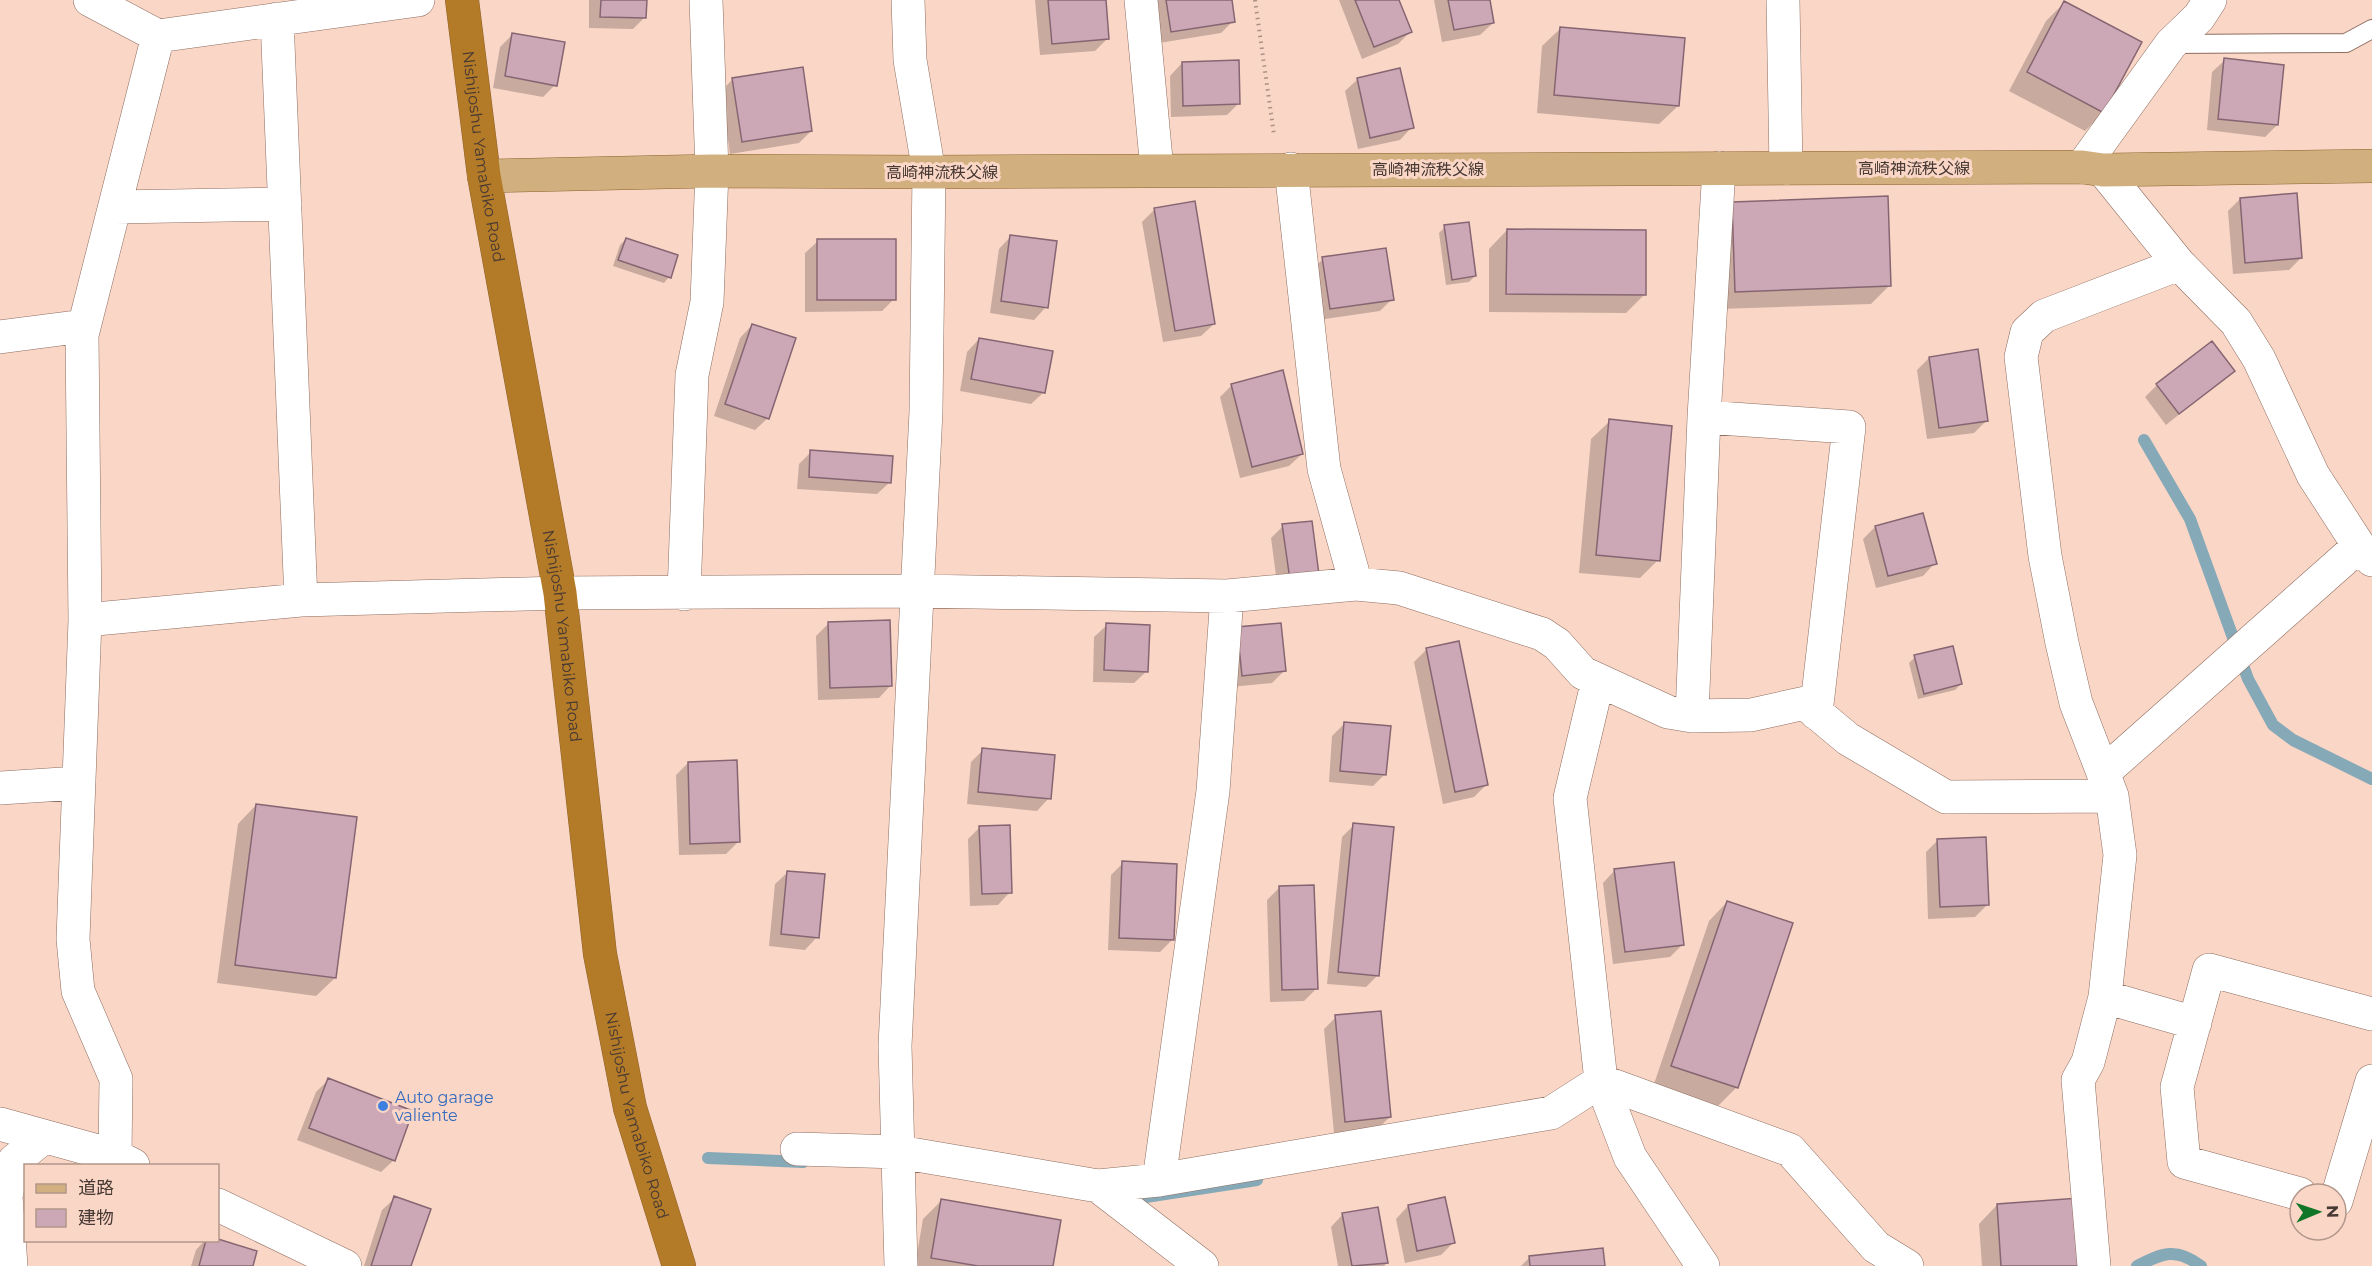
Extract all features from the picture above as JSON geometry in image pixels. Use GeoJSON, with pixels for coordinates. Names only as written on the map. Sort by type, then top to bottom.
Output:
{"type":"FeatureCollection","features":[{"type":"Feature","properties":{"kind":"highway","name":"Nishijoshu Yamabiko Road"},"geometry":{"type":"LineString","coordinates":[[462,0],[484,176],[560,593],[600,954],[630,1108],[679,1266]]}},
{"type":"Feature","properties":{"kind":"main road","name":"高崎神流秩父線"},"geometry":{"type":"LineString","coordinates":[[484,176],[712,171],[2092,169],[2372,166]]}},
{"type":"Feature","properties":{"kind":"street"},"geometry":{"type":"LineString","coordinates":[[90,0],[158,36],[418,0]]}},
{"type":"Feature","properties":{"kind":"street"},"geometry":{"type":"LineString","coordinates":[[684,594],[692,375],[707,302],[712,171],[706,0]]}},
{"type":"Feature","properties":{"kind":"street"},"geometry":{"type":"LineString","coordinates":[[901,1266],[895,1046],[926,411],[929,172],[910,60],[908,0]]}},
{"type":"Feature","properties":{"kind":"street"},"geometry":{"type":"LineString","coordinates":[[1141,0],[1157,170]]}},
{"type":"Feature","properties":{"kind":"street"},"geometry":{"type":"LineString","coordinates":[[1783,0],[1786,168]]}},
{"type":"Feature","properties":{"kind":"street"},"geometry":{"type":"LineString","coordinates":[[85,620],[301,600],[560,593],[917,591],[1227,596],[1356,584],[1399,588],[1542,634],[1557,644],[1583,673],[1668,712],[1692,716],[1751,715],[1804,703],[1848,739],[1946,797],[2108,784],[2365,553],[2313,475],[2259,359],[2236,322],[2092,169],[2171,44],[2199,17],[2210,0]]}},
{"type":"Feature","properties":{"kind":"street"},"geometry":{"type":"LineString","coordinates":[[277,19],[301,600]]}},
{"type":"Feature","properties":{"kind":"street"},"geometry":{"type":"LineString","coordinates":[[0,1124],[125,1161],[116,1079],[78,991],[73,939],[85,620],[84,326],[158,36]]}},
{"type":"Feature","properties":{"kind":"street"},"geometry":{"type":"LineString","coordinates":[[1692,716],[1704,417],[1719,168]]}},
{"type":"Feature","properties":{"kind":"street"},"geometry":{"type":"LineString","coordinates":[[1285,169],[1324,469],[1356,584]]}},
{"type":"Feature","properties":{"kind":"street"},"geometry":{"type":"LineString","coordinates":[[116,207],[285,204]]}},
{"type":"Feature","properties":{"kind":"street"},"geometry":{"type":"LineString","coordinates":[[2094,1266],[2078,1080],[2088,1062],[2105,997],[2120,855],[2108,784],[2076,704],[2062,643],[2045,556],[2021,357],[2027,332],[2044,316],[2179,264]]}},
{"type":"Feature","properties":{"kind":"street"},"geometry":{"type":"LineString","coordinates":[[0,337],[84,326]]}},
{"type":"Feature","properties":{"kind":"street"},"geometry":{"type":"LineString","coordinates":[[1704,417],[1849,427],[1816,713]]}},
{"type":"Feature","properties":{"kind":"street"},"geometry":{"type":"LineString","coordinates":[[1160,1180],[1213,791],[1227,596]]}},
{"type":"Feature","properties":{"kind":"street"},"geometry":{"type":"LineString","coordinates":[[1598,680],[1570,798],[1601,1081],[1630,1157],[1703,1266]]}},
{"type":"Feature","properties":{"kind":"street"},"geometry":{"type":"LineString","coordinates":[[0,788],[78,783]]}},
{"type":"Feature","properties":{"kind":"street"},"geometry":{"type":"LineString","coordinates":[[2288,1191],[2184,1162],[2177,1087],[2209,970],[2372,1014]]}},
{"type":"Feature","properties":{"kind":"street"},"geometry":{"type":"LineString","coordinates":[[2105,997],[2195,1023]]}},
{"type":"Feature","properties":{"kind":"street"},"geometry":{"type":"LineString","coordinates":[[797,1149],[899,1152],[1098,1186],[1160,1180],[1551,1113],[1601,1081]]}},
{"type":"Feature","properties":{"kind":"street"},"geometry":{"type":"LineString","coordinates":[[1601,1081],[1791,1150],[1876,1247],[1907,1266]]}},
{"type":"Feature","properties":{"kind":"street"},"geometry":{"type":"LineString","coordinates":[[2342,1182],[2372,1081]]}},
{"type":"Feature","properties":{"kind":"street"},"geometry":{"type":"LineString","coordinates":[[11,1266],[6,1196],[14,1161],[44,1137]]}},
{"type":"Feature","properties":{"kind":"street"},"geometry":{"type":"LineString","coordinates":[[1098,1186],[1202,1266]]}},
{"type":"Feature","properties":{"kind":"street"},"geometry":{"type":"LineString","coordinates":[[219,1205],[345,1266]]}},
{"type":"Feature","properties":{"kind":"lane"},"geometry":{"type":"LineString","coordinates":[[2171,44],[2346,43],[2372,29]]}},
{"type":"Feature","properties":{"kind":"path"},"geometry":{"type":"LineString","coordinates":[[1255,0],[1285,169]]}},
{"type":"Feature","properties":{"kind":"building"},"geometry":{"type":"Polygon","coordinates":[[[601,0],[647,0],[646,18],[600,17],[601,0]]]}},
{"type":"Feature","properties":{"kind":"building"},"geometry":{"type":"Polygon","coordinates":[[[1048,0],[1106,0],[1109,39],[1052,44],[1048,0]]]}},
{"type":"Feature","properties":{"kind":"building"},"geometry":{"type":"Polygon","coordinates":[[[1166,0],[1232,0],[1235,22],[1171,32],[1166,0]]]}},
{"type":"Feature","properties":{"kind":"building"},"geometry":{"type":"Polygon","coordinates":[[[1355,0],[1399,0],[1412,32],[1374,47],[1355,0]]]}},
{"type":"Feature","properties":{"kind":"building"},"geometry":{"type":"Polygon","coordinates":[[[1448,0],[1490,0],[1494,23],[1454,30],[1448,0]]]}},
{"type":"Feature","properties":{"kind":"building"},"geometry":{"type":"Polygon","coordinates":[[[2064,1],[2142,42],[2104,113],[2027,72],[2064,1]]]}},
{"type":"Feature","properties":{"kind":"building"},"geometry":{"type":"Polygon","coordinates":[[[1560,27],[1685,38],[1679,106],[1554,95],[1560,27]]]}},
{"type":"Feature","properties":{"kind":"building"},"geometry":{"type":"Polygon","coordinates":[[[512,33],[565,42],[557,86],[505,76],[512,33]]]}},
{"type":"Feature","properties":{"kind":"building"},"geometry":{"type":"Polygon","coordinates":[[[2224,58],[2284,65],[2278,125],[2218,119],[2224,58]]]}},
{"type":"Feature","properties":{"kind":"building"},"geometry":{"type":"Polygon","coordinates":[[[1239,60],[1240,104],[1183,106],[1182,62],[1239,60]]]}},
{"type":"Feature","properties":{"kind":"building"},"geometry":{"type":"Polygon","coordinates":[[[803,67],[812,131],[742,142],[732,78],[803,67]]]}},
{"type":"Feature","properties":{"kind":"building"},"geometry":{"type":"Polygon","coordinates":[[[1400,68],[1414,128],[1370,138],[1357,78],[1400,68]]]}},
{"type":"Feature","properties":{"kind":"building"},"geometry":{"type":"Polygon","coordinates":[[[2297,193],[2302,258],[2245,263],[2240,198],[2297,193]]]}},
{"type":"Feature","properties":{"kind":"building"},"geometry":{"type":"Polygon","coordinates":[[[1888,196],[1891,286],[1735,292],[1732,202],[1888,196]]]}},
{"type":"Feature","properties":{"kind":"building"},"geometry":{"type":"Polygon","coordinates":[[[1195,201],[1215,324],[1175,331],[1154,208],[1195,201]]]}},
{"type":"Feature","properties":{"kind":"building"},"geometry":{"type":"Polygon","coordinates":[[[1469,222],[1476,276],[1452,280],[1444,225],[1469,222]]]}},
{"type":"Feature","properties":{"kind":"building"},"geometry":{"type":"Polygon","coordinates":[[[1507,229],[1646,230],[1646,295],[1506,294],[1507,229]]]}},
{"type":"Feature","properties":{"kind":"building"},"geometry":{"type":"Polygon","coordinates":[[[1010,235],[1057,241],[1048,308],[1001,301],[1010,235]]]}},
{"type":"Feature","properties":{"kind":"building"},"geometry":{"type":"Polygon","coordinates":[[[626,238],[678,255],[671,278],[618,260],[626,238]]]}},
{"type":"Feature","properties":{"kind":"building"},"geometry":{"type":"Polygon","coordinates":[[[817,239],[896,239],[896,300],[817,300],[817,239]]]}},
{"type":"Feature","properties":{"kind":"building"},"geometry":{"type":"Polygon","coordinates":[[[1386,248],[1394,300],[1330,309],[1322,257],[1386,248]]]}},
{"type":"Feature","properties":{"kind":"building"},"geometry":{"type":"Polygon","coordinates":[[[752,324],[796,338],[769,419],[725,404],[752,324]]]}},
{"type":"Feature","properties":{"kind":"building"},"geometry":{"type":"Polygon","coordinates":[[[979,338],[1053,351],[1045,393],[971,379],[979,338]]]}},
{"type":"Feature","properties":{"kind":"building"},"geometry":{"type":"Polygon","coordinates":[[[2212,341],[2235,371],[2179,414],[2156,384],[2212,341]]]}},
{"type":"Feature","properties":{"kind":"building"},"geometry":{"type":"Polygon","coordinates":[[[1978,349],[1988,421],[1939,428],[1929,357],[1978,349]]]}},
{"type":"Feature","properties":{"kind":"building"},"geometry":{"type":"Polygon","coordinates":[[[1283,370],[1303,454],[1252,467],[1231,384],[1283,370]]]}},
{"type":"Feature","properties":{"kind":"building"},"geometry":{"type":"Polygon","coordinates":[[[1609,419],[1672,426],[1660,561],[1596,555],[1609,419]]]}},
{"type":"Feature","properties":{"kind":"building"},"geometry":{"type":"Polygon","coordinates":[[[810,450],[893,456],[891,483],[809,477],[810,450]]]}},
{"type":"Feature","properties":{"kind":"building"},"geometry":{"type":"Polygon","coordinates":[[[1923,513],[1937,564],[1888,576],[1875,526],[1923,513]]]}},
{"type":"Feature","properties":{"kind":"building"},"geometry":{"type":"Polygon","coordinates":[[[1312,521],[1321,590],[1292,594],[1282,524],[1312,521]]]}},
{"type":"Feature","properties":{"kind":"building"},"geometry":{"type":"Polygon","coordinates":[[[890,620],[892,686],[830,688],[828,622],[890,620]]]}},
{"type":"Feature","properties":{"kind":"building"},"geometry":{"type":"Polygon","coordinates":[[[1106,623],[1150,625],[1148,672],[1104,670],[1106,623]]]}},
{"type":"Feature","properties":{"kind":"building"},"geometry":{"type":"Polygon","coordinates":[[[1281,623],[1286,671],[1242,676],[1237,627],[1281,623]]]}},
{"type":"Feature","properties":{"kind":"building"},"geometry":{"type":"Polygon","coordinates":[[[1459,641],[1488,785],[1455,792],[1426,648],[1459,641]]]}},
{"type":"Feature","properties":{"kind":"building"},"geometry":{"type":"Polygon","coordinates":[[[1953,646],[1962,684],[1924,694],[1914,655],[1953,646]]]}},
{"type":"Feature","properties":{"kind":"building"},"geometry":{"type":"Polygon","coordinates":[[[1344,722],[1391,726],[1386,775],[1340,771],[1344,722]]]}},
{"type":"Feature","properties":{"kind":"building"},"geometry":{"type":"Polygon","coordinates":[[[982,748],[1055,755],[1051,799],[978,792],[982,748]]]}},
{"type":"Feature","properties":{"kind":"building"},"geometry":{"type":"Polygon","coordinates":[[[737,760],[740,842],[690,844],[688,762],[737,760]]]}},
{"type":"Feature","properties":{"kind":"building"},"geometry":{"type":"Polygon","coordinates":[[[256,804],[357,817],[336,978],[235,965],[256,804]]]}},
{"type":"Feature","properties":{"kind":"building"},"geometry":{"type":"Polygon","coordinates":[[[1353,823],[1394,827],[1379,976],[1338,972],[1353,823]]]}},
{"type":"Feature","properties":{"kind":"building"},"geometry":{"type":"Polygon","coordinates":[[[1010,825],[1012,893],[982,894],[979,826],[1010,825]]]}},
{"type":"Feature","properties":{"kind":"building"},"geometry":{"type":"Polygon","coordinates":[[[1986,837],[1989,905],[1940,907],[1937,839],[1986,837]]]}},
{"type":"Feature","properties":{"kind":"building"},"geometry":{"type":"Polygon","coordinates":[[[1122,861],[1177,864],[1174,940],[1119,938],[1122,861]]]}},
{"type":"Feature","properties":{"kind":"building"},"geometry":{"type":"Polygon","coordinates":[[[1674,862],[1684,945],[1625,952],[1614,869],[1674,862]]]}},
{"type":"Feature","properties":{"kind":"building"},"geometry":{"type":"Polygon","coordinates":[[[787,871],[825,874],[819,938],[781,934],[787,871]]]}},
{"type":"Feature","properties":{"kind":"building"},"geometry":{"type":"Polygon","coordinates":[[[1314,885],[1318,989],[1282,990],[1279,886],[1314,885]]]}},
{"type":"Feature","properties":{"kind":"building"},"geometry":{"type":"Polygon","coordinates":[[[1727,901],[1793,923],[1738,1088],[1671,1066],[1727,901]]]}},
{"type":"Feature","properties":{"kind":"building"},"geometry":{"type":"Polygon","coordinates":[[[1381,1011],[1391,1117],[1345,1122],[1335,1015],[1381,1011]]]}},
{"type":"Feature","properties":{"kind":"building"},"geometry":{"type":"Polygon","coordinates":[[[328,1078],[413,1111],[395,1161],[309,1128],[328,1078]]]}},
{"type":"Feature","properties":{"kind":"building"},"geometry":{"type":"Polygon","coordinates":[[[394,1196],[431,1209],[411,1266],[371,1266],[394,1196]]]}},
{"type":"Feature","properties":{"kind":"building"},"geometry":{"type":"Polygon","coordinates":[[[1445,1197],[1455,1243],[1417,1251],[1408,1205],[1445,1197]]]}},
{"type":"Feature","properties":{"kind":"building"},"geometry":{"type":"Polygon","coordinates":[[[2079,1198],[2083,1266],[2001,1266],[1997,1204],[2079,1198]]]}},
{"type":"Feature","properties":{"kind":"building"},"geometry":{"type":"Polygon","coordinates":[[[941,1199],[1061,1220],[1053,1266],[978,1266],[931,1258],[941,1199]]]}},
{"type":"Feature","properties":{"kind":"building"},"geometry":{"type":"Polygon","coordinates":[[[1378,1207],[1388,1263],[1352,1266],[1342,1213],[1378,1207]]]}},
{"type":"Feature","properties":{"kind":"building"},"geometry":{"type":"Polygon","coordinates":[[[219,1239],[257,1251],[253,1266],[199,1266],[205,1242],[219,1242],[219,1239]]]}},
{"type":"Feature","properties":{"kind":"building"},"geometry":{"type":"Polygon","coordinates":[[[1603,1248],[1605,1266],[1530,1266],[1529,1256],[1603,1248]]]}},
{"type":"Feature","properties":{"kind":"waterway"},"geometry":{"type":"LineString","coordinates":[[2144,440],[2190,519],[2248,679],[2273,725],[2293,740],[2372,779]]}},
{"type":"Feature","properties":{"kind":"waterway"},"geometry":{"type":"LineString","coordinates":[[708,1158],[803,1162]]}},
{"type":"Feature","properties":{"kind":"waterway"},"geometry":{"type":"LineString","coordinates":[[1126,1200],[1257,1180]]}},
{"type":"Feature","properties":{"kind":"waterway"},"geometry":{"type":"LineString","coordinates":[[2137,1266],[2169,1254],[2184,1256],[2201,1266]]}},
{"type":"Feature","properties":{"kind":"place","name":"Auto garage valiente"},"geometry":{"type":"Point","coordinates":[383,1106]}}]}
